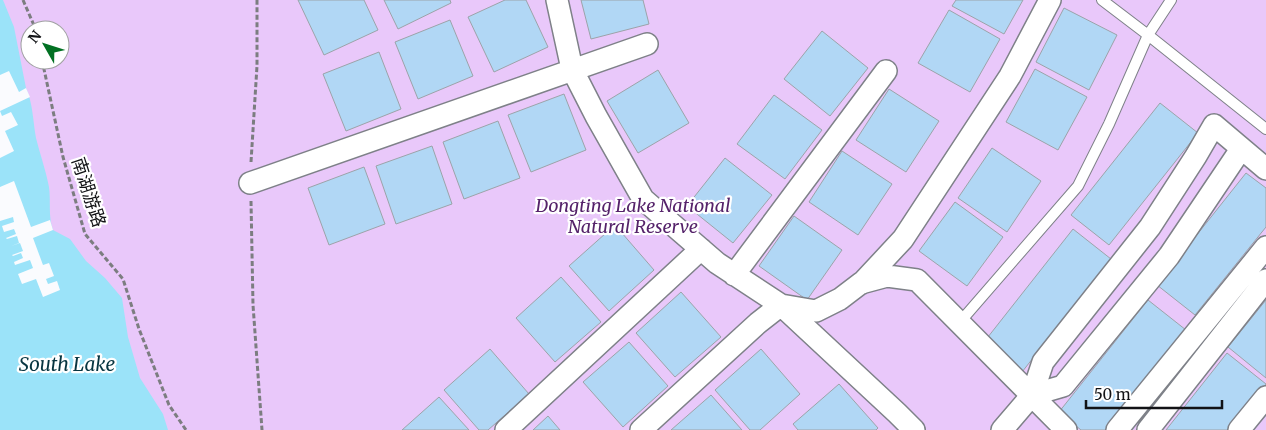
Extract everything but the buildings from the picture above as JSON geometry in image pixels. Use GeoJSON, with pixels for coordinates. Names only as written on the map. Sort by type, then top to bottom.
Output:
{"type":"FeatureCollection","features":[{"type":"Feature","properties":{"kind":"street"},"geometry":{"type":"LineString","coordinates":[[557,0],[572,69],[643,199],[717,263],[781,306],[911,429]]}},
{"type":"Feature","properties":{"kind":"street"},"geometry":{"type":"LineString","coordinates":[[641,430],[715,361],[758,323],[781,306],[816,311],[840,299],[861,283],[903,239],[1010,76],[1050,0]]}},
{"type":"Feature","properties":{"kind":"street"},"geometry":{"type":"LineString","coordinates":[[250,183],[647,44]]}},
{"type":"Feature","properties":{"kind":"street"},"geometry":{"type":"LineString","coordinates":[[734,275],[886,71]]}},
{"type":"Feature","properties":{"kind":"street"},"geometry":{"type":"LineString","coordinates":[[1002,430],[1032,395],[1043,362],[1150,227],[1214,125],[1241,150],[1266,169]]}},
{"type":"Feature","properties":{"kind":"street"},"geometry":{"type":"LineString","coordinates":[[1032,395],[1063,386],[1169,256],[1241,150]]}},
{"type":"Feature","properties":{"kind":"street"},"geometry":{"type":"LineString","coordinates":[[1117,430],[1266,247]]}},
{"type":"Feature","properties":{"kind":"street"},"geometry":{"type":"LineString","coordinates":[[506,430],[701,249]]}},
{"type":"Feature","properties":{"kind":"street"},"geometry":{"type":"LineString","coordinates":[[861,283],[887,276],[917,280],[1066,430]]}},
{"type":"Feature","properties":{"kind":"street"},"geometry":{"type":"LineString","coordinates":[[1148,430],[1266,280]]}},
{"type":"Feature","properties":{"kind":"street"},"geometry":{"type":"LineString","coordinates":[[1239,430],[1266,397]]}},
{"type":"Feature","properties":{"kind":"lane"},"geometry":{"type":"LineString","coordinates":[[1102,0],[1266,129]]}},
{"type":"Feature","properties":{"kind":"lane"},"geometry":{"type":"LineString","coordinates":[[960,322],[1078,186],[1109,124],[1148,35],[1171,0]]}},
{"type":"Feature","properties":{"kind":"path"},"geometry":{"type":"LineString","coordinates":[[23,0],[32,20]]}},
{"type":"Feature","properties":{"kind":"path"},"geometry":{"type":"LineString","coordinates":[[258,0],[257,66],[250,183],[253,305],[262,430]]}},
{"type":"Feature","properties":{"kind":"path","name":"南湖游路"},"geometry":{"type":"LineString","coordinates":[[44,70],[64,157],[85,234],[123,279],[140,329],[170,405],[186,430]]}},
{"type":"Feature","properties":{"kind":"green space","name":"Dongting Lake National Natural Reserve"},"geometry":{"type":"Polygon","coordinates":[[[0,0],[1266,0],[1266,430],[0,430],[0,0]]]}},
{"type":"Feature","properties":{"kind":"water","name":"South Lake"},"geometry":{"type":"Polygon","coordinates":[[[0,0],[3,0],[14,27],[20,58],[20,70],[22,70],[36,138],[49,187],[53,230],[70,239],[86,261],[105,278],[122,298],[128,337],[140,378],[163,414],[168,430],[0,430],[0,0]]]}},
{"type":"Feature","properties":{"kind":"pier"},"geometry":{"type":"Polygon","coordinates":[[[9,71],[19,92],[26,88],[30,97],[0,111],[0,75],[9,71]]]}},
{"type":"Feature","properties":{"kind":"pier"},"geometry":{"type":"Polygon","coordinates":[[[0,111],[2,116],[11,112],[18,125],[5,131],[14,151],[0,158],[0,111]]]}},
{"type":"Feature","properties":{"kind":"pier"},"geometry":{"type":"Polygon","coordinates":[[[14,181],[31,227],[50,220],[53,230],[33,238],[43,265],[49,263],[54,276],[46,279],[48,284],[57,281],[60,290],[43,297],[36,279],[22,284],[18,274],[33,268],[30,260],[15,265],[14,262],[23,258],[21,253],[12,255],[23,251],[20,243],[11,246],[19,243],[17,236],[6,238],[16,234],[14,229],[4,232],[2,226],[14,222],[13,217],[0,221],[0,187],[14,181]]]}}]}
